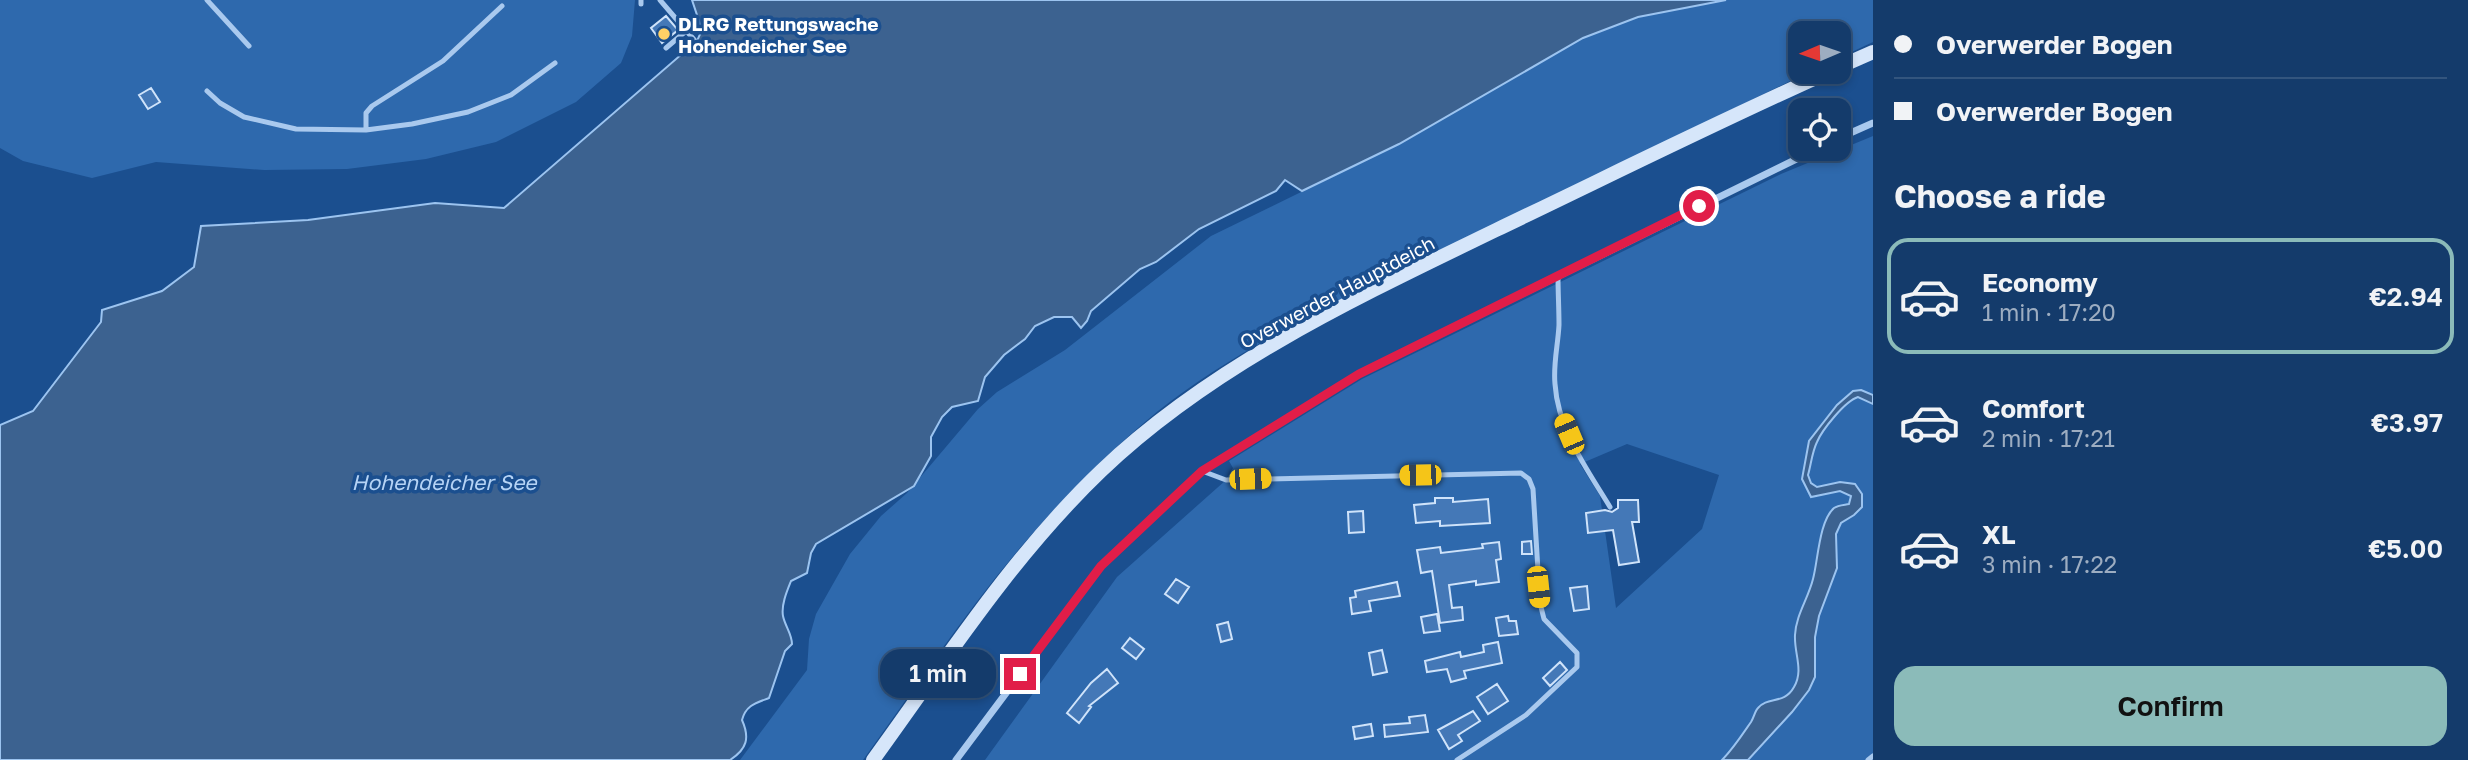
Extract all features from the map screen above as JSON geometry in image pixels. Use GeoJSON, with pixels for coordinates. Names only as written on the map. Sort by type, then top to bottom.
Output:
{"type":"FeatureCollection","features":[{"type":"Feature","properties":{"kind":"street"},"geometry":{"type":"LineString","coordinates":[[1852,61],[1873,52]]}},
{"type":"Feature","properties":{"kind":"street","name":"Overwerder Hauptdeich"},"geometry":{"type":"LineString","coordinates":[[873,760],[951,650],[1057,516],[1112,461],[1205,389],[1297,332],[1392,281],[1802,84]]}},
{"type":"Feature","properties":{"kind":"street"},"geometry":{"type":"LineString","coordinates":[[1851,133],[1873,123]]}},
{"type":"Feature","properties":{"kind":"street"},"geometry":{"type":"LineString","coordinates":[[956,760],[1101,566],[1202,471],[1359,374],[1793,161]]}},
{"type":"Feature","properties":{"kind":"lane"},"geometry":{"type":"LineString","coordinates":[[207,0],[249,46]]}},
{"type":"Feature","properties":{"kind":"lane"},"geometry":{"type":"LineString","coordinates":[[660,0],[696,42]]}},
{"type":"Feature","properties":{"kind":"lane"},"geometry":{"type":"LineString","coordinates":[[366,130],[366,113],[372,106],[443,61],[502,6]]}},
{"type":"Feature","properties":{"kind":"lane"},"geometry":{"type":"LineString","coordinates":[[666,48],[686,31]]}},
{"type":"Feature","properties":{"kind":"lane"},"geometry":{"type":"LineString","coordinates":[[207,91],[220,103],[244,117],[296,129],[366,130],[412,124],[468,111],[510,95],[555,63]]}},
{"type":"Feature","properties":{"kind":"lane"},"geometry":{"type":"LineString","coordinates":[[1558,276],[1559,326],[1555,386],[1561,416],[1577,453],[1610,507]]}},
{"type":"Feature","properties":{"kind":"lane"},"geometry":{"type":"LineString","coordinates":[[1202,471],[1226,480],[1521,472],[1529,479],[1533,489],[1540,603],[1545,619],[1577,653],[1577,667],[1526,715],[1457,760]]}},
{"type":"Feature","properties":{"kind":"lane"},"geometry":{"type":"LineString","coordinates":[[1868,760],[1873,757]]}},
{"type":"Feature","properties":{"kind":"shaded area"},"geometry":{"type":"Polygon","coordinates":[[[0,0],[635,0],[632,36],[621,63],[576,102],[496,142],[426,159],[347,169],[264,170],[156,162],[92,178],[23,161],[0,148],[0,0]]]}},
{"type":"Feature","properties":{"kind":"shaded area"},"geometry":{"type":"Polygon","coordinates":[[[1726,0],[1873,0],[1873,42],[1852,52],[1852,21],[1788,21],[1788,82],[1326,307],[1218,368],[1141,425],[1047,518],[966,616],[863,760],[740,760],[807,670],[809,639],[816,614],[850,554],[881,516],[907,493],[978,409],[997,392],[1065,350],[1211,236],[1399,144],[1583,38],[1638,17],[1726,0]]]}},
{"type":"Feature","properties":{"kind":"shaded area"},"geometry":{"type":"Polygon","coordinates":[[[1873,136],[1873,760],[985,760],[1117,577],[1226,480],[1233,468],[1229,461],[1362,379],[1781,174],[1812,161],[1851,161],[1851,145],[1873,136]],[[1627,444],[1580,464],[1600,496],[1616,608],[1702,529],[1719,475],[1627,444]]]}},
{"type":"Feature","properties":{"kind":"water","name":"Hohendeicher See"},"geometry":{"type":"Polygon","coordinates":[[[692,0],[1726,0],[1638,17],[1583,38],[1399,144],[1302,191],[1285,180],[1276,191],[1199,229],[1156,262],[1140,269],[1091,311],[1081,328],[1072,317],[1054,317],[1035,326],[985,377],[978,401],[952,407],[942,417],[931,437],[931,456],[914,486],[816,544],[811,553],[807,573],[791,581],[784,603],[783,616],[792,644],[785,651],[769,698],[752,705],[746,711],[742,720],[746,732],[745,743],[740,752],[730,760],[0,760],[0,425],[33,411],[101,322],[102,310],[162,291],[194,267],[201,226],[308,220],[435,203],[504,208],[697,41],[702,30],[692,0]]]}},
{"type":"Feature","properties":{"kind":"water"},"geometry":{"type":"Polygon","coordinates":[[[1861,390],[1873,395],[1873,404],[1858,397],[1834,417],[1817,442],[1808,475],[1811,483],[1817,487],[1840,482],[1855,484],[1862,494],[1862,507],[1841,523],[1836,534],[1837,568],[1819,616],[1815,637],[1815,677],[1809,690],[1792,712],[1748,760],[1722,760],[1734,747],[1758,708],[1766,702],[1786,696],[1797,681],[1796,628],[1813,579],[1822,531],[1829,514],[1836,507],[1849,504],[1851,496],[1840,491],[1811,497],[1802,479],[1809,441],[1837,405],[1853,391],[1861,390]]]}},
{"type":"Feature","properties":{"kind":"building","name":"DLRG Rettungswache Hohendeicher See"},"geometry":{"type":"Polygon","coordinates":[[[666,16],[678,30],[662,43],[651,28],[666,16]]]}},
{"type":"Feature","properties":{"kind":"building"},"geometry":{"type":"Polygon","coordinates":[[[151,88],[160,102],[148,109],[139,95],[151,88]]]}},
{"type":"Feature","properties":{"kind":"building"},"geometry":{"type":"Polygon","coordinates":[[[1435,498],[1453,498],[1453,502],[1488,499],[1490,523],[1440,526],[1440,521],[1416,523],[1414,505],[1435,503],[1435,498]]]}},
{"type":"Feature","properties":{"kind":"building"},"geometry":{"type":"Polygon","coordinates":[[[1618,500],[1638,500],[1639,522],[1632,522],[1639,562],[1619,565],[1613,530],[1588,533],[1586,513],[1605,510],[1612,512],[1618,508],[1618,500]]]}},
{"type":"Feature","properties":{"kind":"building"},"geometry":{"type":"Polygon","coordinates":[[[1363,511],[1364,532],[1349,533],[1348,512],[1363,511]]]}},
{"type":"Feature","properties":{"kind":"building"},"geometry":{"type":"Polygon","coordinates":[[[1531,541],[1532,554],[1522,554],[1522,542],[1531,541]]]}},
{"type":"Feature","properties":{"kind":"building"},"geometry":{"type":"Polygon","coordinates":[[[1499,542],[1501,559],[1496,560],[1499,582],[1476,585],[1476,581],[1449,585],[1452,608],[1462,607],[1463,620],[1440,623],[1432,571],[1421,573],[1417,550],[1440,547],[1441,553],[1483,548],[1482,544],[1499,542]]]}},
{"type":"Feature","properties":{"kind":"building"},"geometry":{"type":"Polygon","coordinates":[[[1176,579],[1189,587],[1178,603],[1165,594],[1176,579]]]}},
{"type":"Feature","properties":{"kind":"building"},"geometry":{"type":"Polygon","coordinates":[[[1397,582],[1400,596],[1369,601],[1371,611],[1352,614],[1350,598],[1356,597],[1355,591],[1397,582]]]}},
{"type":"Feature","properties":{"kind":"building"},"geometry":{"type":"Polygon","coordinates":[[[1587,586],[1589,609],[1574,611],[1570,588],[1587,586]]]}},
{"type":"Feature","properties":{"kind":"building"},"geometry":{"type":"Polygon","coordinates":[[[1437,614],[1440,631],[1424,633],[1421,617],[1437,614]]]}},
{"type":"Feature","properties":{"kind":"building"},"geometry":{"type":"Polygon","coordinates":[[[1508,616],[1509,621],[1516,621],[1518,634],[1499,636],[1496,618],[1508,616]]]}},
{"type":"Feature","properties":{"kind":"building"},"geometry":{"type":"Polygon","coordinates":[[[1228,622],[1232,639],[1221,642],[1217,625],[1228,622]]]}},
{"type":"Feature","properties":{"kind":"building"},"geometry":{"type":"Polygon","coordinates":[[[1130,638],[1144,649],[1136,659],[1122,648],[1130,638]]]}},
{"type":"Feature","properties":{"kind":"building"},"geometry":{"type":"Polygon","coordinates":[[[1498,642],[1502,663],[1464,671],[1466,678],[1451,682],[1447,669],[1427,672],[1425,661],[1460,652],[1461,657],[1484,652],[1483,645],[1498,642]]]}},
{"type":"Feature","properties":{"kind":"building"},"geometry":{"type":"Polygon","coordinates":[[[1382,650],[1387,672],[1373,675],[1369,653],[1382,650]]]}},
{"type":"Feature","properties":{"kind":"building"},"geometry":{"type":"Polygon","coordinates":[[[1560,662],[1567,670],[1550,686],[1543,678],[1560,662]]]}},
{"type":"Feature","properties":{"kind":"building"},"geometry":{"type":"Polygon","coordinates":[[[1107,669],[1118,683],[1089,706],[1091,707],[1079,723],[1067,713],[1091,683],[1107,669]]]}},
{"type":"Feature","properties":{"kind":"building"},"geometry":{"type":"Polygon","coordinates":[[[1497,684],[1508,701],[1488,714],[1477,697],[1497,684]]]}},
{"type":"Feature","properties":{"kind":"building"},"geometry":{"type":"Polygon","coordinates":[[[1473,711],[1480,721],[1458,735],[1462,741],[1449,749],[1438,730],[1473,711]]]}},
{"type":"Feature","properties":{"kind":"building"},"geometry":{"type":"Polygon","coordinates":[[[1425,715],[1428,732],[1385,737],[1384,725],[1410,723],[1409,717],[1425,715]]]}},
{"type":"Feature","properties":{"kind":"building"},"geometry":{"type":"Polygon","coordinates":[[[1371,724],[1373,736],[1355,739],[1353,727],[1371,724]]]}},
{"type":"Feature","properties":{"kind":"place","name":"DLRG Rettungswache Hohendeicher See"},"geometry":{"type":"Point","coordinates":[664,34]}},
{"type":"Feature","properties":{"kind":"route"},"geometry":{"type":"LineString","coordinates":[[1020,674],[1101,566],[1202,471],[1359,374],[1699,206]]}}]}
